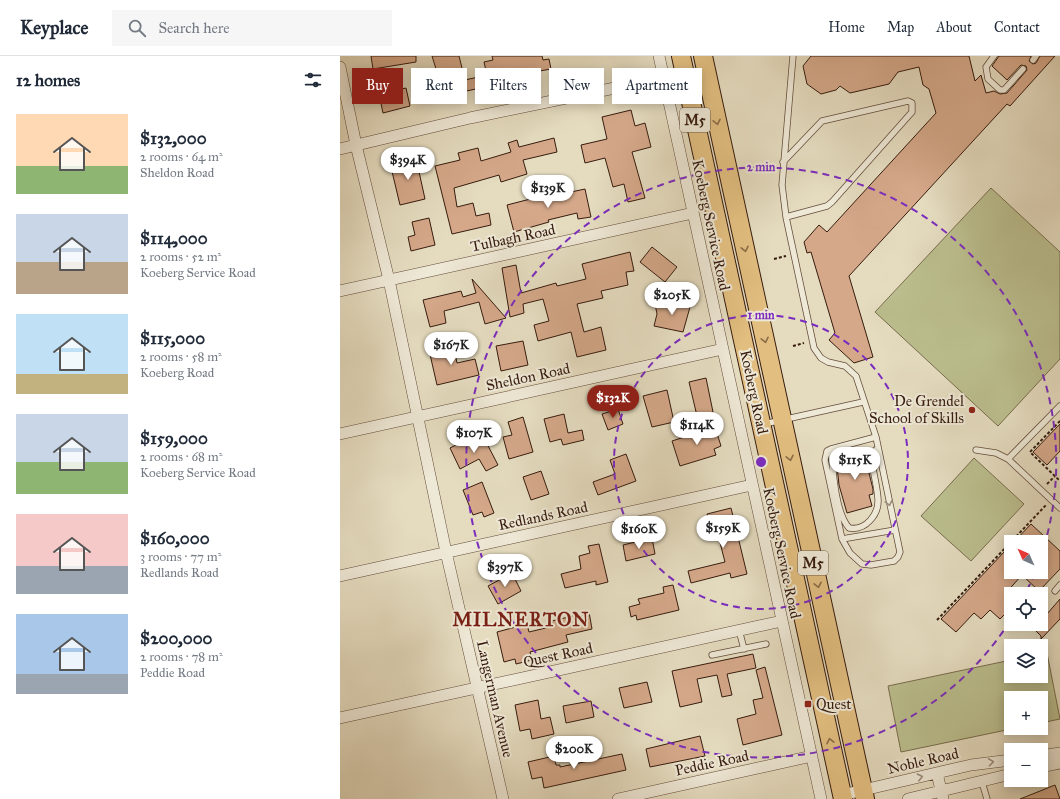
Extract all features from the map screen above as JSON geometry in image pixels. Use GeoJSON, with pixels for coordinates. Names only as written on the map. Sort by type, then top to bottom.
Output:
{"type":"FeatureCollection","features":[{"type":"Feature","properties":{"kind":"main road","name":"Koeberg Road"},"geometry":{"type":"LineString","coordinates":[[681,56],[843,797]]}},
{"type":"Feature","properties":{"kind":"main road","name":"Koeberg Road"},"geometry":{"type":"LineString","coordinates":[[703,56],[864,794]]}},
{"type":"Feature","properties":{"kind":"street","name":"Koeberg Service Road"},"geometry":{"type":"LineString","coordinates":[[659,56],[661,68]]}},
{"type":"Feature","properties":{"kind":"street","name":"Langerman Avenue"},"geometry":{"type":"LineString","coordinates":[[340,67],[356,145],[389,280],[476,688],[503,799]]}},
{"type":"Feature","properties":{"kind":"street"},"geometry":{"type":"LineString","coordinates":[[340,149],[470,118],[612,89]]}},
{"type":"Feature","properties":{"kind":"street","name":"Koeberg Service Road"},"geometry":{"type":"LineString","coordinates":[[669,104],[821,799]]}},
{"type":"Feature","properties":{"kind":"street","name":"Tulbagh Road"},"geometry":{"type":"LineString","coordinates":[[340,291],[693,213]]}},
{"type":"Feature","properties":{"kind":"street","name":"Sheldon Road"},"geometry":{"type":"LineString","coordinates":[[340,434],[723,349]]}},
{"type":"Feature","properties":{"kind":"street","name":"Redlands Road"},"geometry":{"type":"LineString","coordinates":[[340,576],[752,485]]}},
{"type":"Feature","properties":{"kind":"street","name":"Quest Road"},"geometry":{"type":"LineString","coordinates":[[340,718],[782,621]]}},
{"type":"Feature","properties":{"kind":"street"},"geometry":{"type":"LineString","coordinates":[[1048,755],[1060,753]]}},
{"type":"Feature","properties":{"kind":"street","name":"Peddie Road"},"geometry":{"type":"LineString","coordinates":[[618,799],[812,756]]}},
{"type":"Feature","properties":{"kind":"street","name":"Noble Road"},"geometry":{"type":"LineString","coordinates":[[843,797],[864,794],[971,765],[1004,761]]}},
{"type":"Feature","properties":{"kind":"street"},"geometry":{"type":"LineString","coordinates":[[1048,766],[1060,763]]}},
{"type":"Feature","properties":{"kind":"street"},"geometry":{"type":"LineString","coordinates":[[937,773],[942,795]]}},
{"type":"Feature","properties":{"kind":"street"},"geometry":{"type":"LineString","coordinates":[[908,799],[942,795],[1004,776]]}},
{"type":"Feature","properties":{"kind":"lane"},"geometry":{"type":"LineString","coordinates":[[793,56],[782,184],[786,217],[814,348],[818,355],[828,362],[842,364],[849,368],[856,376],[863,402],[876,437],[900,552],[894,561],[871,565],[862,564],[855,559],[842,539],[825,467],[825,455],[831,449],[876,437]]}},
{"type":"Feature","properties":{"kind":"lane"},"geometry":{"type":"LineString","coordinates":[[994,56],[986,67],[988,79],[1000,90],[1004,90],[1023,69]]}},
{"type":"Feature","properties":{"kind":"lane"},"geometry":{"type":"LineString","coordinates":[[783,162],[822,121],[908,101],[912,103],[912,112],[830,204],[786,217]]}},
{"type":"Feature","properties":{"kind":"lane"},"geometry":{"type":"LineString","coordinates":[[761,425],[863,402]]}},
{"type":"Feature","properties":{"kind":"lane"},"geometry":{"type":"LineString","coordinates":[[1008,459],[1060,406]]}},
{"type":"Feature","properties":{"kind":"lane"},"geometry":{"type":"LineString","coordinates":[[831,449],[842,518],[850,528],[855,529],[864,526],[869,522],[878,506],[871,458],[872,453],[878,448]]}},
{"type":"Feature","properties":{"kind":"lane"},"geometry":{"type":"LineString","coordinates":[[976,450],[996,453],[1008,459],[1060,508]]}},
{"type":"Feature","properties":{"kind":"lane"},"geometry":{"type":"LineString","coordinates":[[842,539],[895,530]]}},
{"type":"Feature","properties":{"kind":"lane"},"geometry":{"type":"LineString","coordinates":[[1055,591],[1060,585]]}},
{"type":"Feature","properties":{"kind":"lane"},"geometry":{"type":"LineString","coordinates":[[739,630],[744,649]]}},
{"type":"Feature","properties":{"kind":"lane"},"geometry":{"type":"LineString","coordinates":[[712,655],[766,644]]}},
{"type":"Feature","properties":{"kind":"lane"},"geometry":{"type":"LineString","coordinates":[[982,782],[987,799]]}},
{"type":"Feature","properties":{"kind":"path"},"geometry":{"type":"LineString","coordinates":[[1060,421],[1030,452],[1060,481]]}},
{"type":"Feature","properties":{"kind":"path"},"geometry":{"type":"LineString","coordinates":[[938,620],[1051,500]]}},
{"type":"Feature","properties":{"kind":"green space"},"geometry":{"type":"Polygon","coordinates":[[[991,188],[1060,252],[1060,359],[998,426],[875,312],[991,188]]]}},
{"type":"Feature","properties":{"kind":"green space"},"geometry":{"type":"Polygon","coordinates":[[[974,458],[1024,504],[971,561],[921,516],[974,458]]]}},
{"type":"Feature","properties":{"kind":"green space"},"geometry":{"type":"Polygon","coordinates":[[[1048,658],[1060,719],[1048,722],[1048,691],[1004,691],[1004,731],[901,752],[888,686],[1004,661],[1004,683],[1048,683],[1048,658]]]}},
{"type":"Feature","properties":{"kind":"building"},"geometry":{"type":"Polygon","coordinates":[[[371,56],[416,56],[416,62],[373,68],[371,56]]]}},
{"type":"Feature","properties":{"kind":"building"},"geometry":{"type":"Polygon","coordinates":[[[432,56],[459,56],[462,68],[436,68],[432,56]]]}},
{"type":"Feature","properties":{"kind":"building"},"geometry":{"type":"Polygon","coordinates":[[[492,56],[542,56],[543,60],[549,59],[551,68],[541,71],[541,68],[485,68],[484,62],[493,60],[492,56]]]}},
{"type":"Feature","properties":{"kind":"building"},"geometry":{"type":"Polygon","coordinates":[[[811,56],[969,56],[975,81],[981,75],[986,93],[994,91],[1000,94],[1007,93],[1027,70],[1026,66],[1021,65],[1007,80],[992,66],[999,56],[1031,56],[1029,61],[1033,64],[1036,63],[1040,56],[1055,56],[1010,106],[1007,104],[849,276],[873,357],[854,363],[829,340],[835,333],[811,252],[807,253],[804,242],[819,225],[827,232],[936,113],[929,89],[923,85],[919,67],[898,72],[889,84],[850,93],[840,86],[836,90],[821,94],[807,84],[803,66],[811,56]]]}},
{"type":"Feature","properties":{"kind":"building"},"geometry":{"type":"Polygon","coordinates":[[[475,78],[475,89],[467,91],[467,80],[475,78]]]}},
{"type":"Feature","properties":{"kind":"building"},"geometry":{"type":"Polygon","coordinates":[[[406,88],[410,106],[383,113],[381,104],[403,104],[403,89],[406,88]]]}},
{"type":"Feature","properties":{"kind":"building"},"geometry":{"type":"Polygon","coordinates":[[[631,110],[635,126],[645,123],[651,147],[632,152],[645,198],[628,202],[624,184],[613,187],[605,158],[585,163],[581,145],[607,139],[602,117],[631,110]]]}},
{"type":"Feature","properties":{"kind":"building"},"geometry":{"type":"Polygon","coordinates":[[[554,138],[557,152],[523,160],[527,174],[501,182],[499,175],[454,188],[457,207],[473,203],[476,216],[489,213],[491,225],[452,234],[435,166],[460,160],[458,153],[478,148],[481,161],[511,152],[508,143],[517,140],[519,147],[554,138]]]}},
{"type":"Feature","properties":{"kind":"building"},"geometry":{"type":"Polygon","coordinates":[[[416,158],[425,199],[400,205],[390,163],[416,158]]]}},
{"type":"Feature","properties":{"kind":"building"},"geometry":{"type":"Polygon","coordinates":[[[585,189],[591,217],[578,219],[577,213],[548,220],[549,222],[514,232],[507,205],[542,196],[543,198],[585,189]]]}},
{"type":"Feature","properties":{"kind":"building"},"geometry":{"type":"Polygon","coordinates":[[[429,218],[435,245],[411,251],[408,237],[415,235],[412,222],[429,218]]]}},
{"type":"Feature","properties":{"kind":"building"},"geometry":{"type":"Polygon","coordinates":[[[652,247],[677,267],[665,282],[640,262],[652,247]]]}},
{"type":"Feature","properties":{"kind":"building"},"geometry":{"type":"Polygon","coordinates":[[[630,252],[634,271],[626,272],[628,285],[601,291],[603,298],[577,304],[584,332],[601,327],[606,350],[577,357],[571,332],[538,341],[534,325],[549,321],[543,299],[523,304],[524,313],[510,317],[502,268],[516,265],[521,293],[556,283],[557,286],[586,279],[582,264],[630,252]]]}},
{"type":"Feature","properties":{"kind":"building"},"geometry":{"type":"Polygon","coordinates":[[[472,279],[506,318],[485,324],[479,302],[444,311],[446,323],[430,327],[423,300],[461,291],[463,297],[476,293],[472,279]]]}},
{"type":"Feature","properties":{"kind":"building"},"geometry":{"type":"Polygon","coordinates":[[[668,301],[690,307],[683,332],[654,326],[657,314],[655,304],[668,301]]]}},
{"type":"Feature","properties":{"kind":"building"},"geometry":{"type":"Polygon","coordinates":[[[523,341],[528,365],[501,371],[496,346],[523,341]]]}},
{"type":"Feature","properties":{"kind":"building"},"geometry":{"type":"Polygon","coordinates":[[[453,344],[457,363],[475,359],[479,375],[437,385],[429,350],[453,344]]]}},
{"type":"Feature","properties":{"kind":"building"},"geometry":{"type":"Polygon","coordinates":[[[706,378],[713,412],[697,416],[689,382],[706,378]]]}},
{"type":"Feature","properties":{"kind":"building"},"geometry":{"type":"Polygon","coordinates":[[[667,390],[674,422],[652,427],[643,396],[667,390]]]}},
{"type":"Feature","properties":{"kind":"building"},"geometry":{"type":"Polygon","coordinates":[[[618,409],[623,424],[608,430],[602,414],[618,409]]]}},
{"type":"Feature","properties":{"kind":"building"},"geometry":{"type":"Polygon","coordinates":[[[564,414],[568,433],[582,430],[584,440],[563,445],[561,439],[550,442],[544,419],[564,414]]]}},
{"type":"Feature","properties":{"kind":"building"},"geometry":{"type":"Polygon","coordinates":[[[523,417],[533,452],[509,459],[503,437],[512,435],[508,422],[523,417]]]}},
{"type":"Feature","properties":{"kind":"building"},"geometry":{"type":"Polygon","coordinates":[[[1060,424],[1060,451],[1047,465],[1033,452],[1060,424]]]}},
{"type":"Feature","properties":{"kind":"building"},"geometry":{"type":"Polygon","coordinates":[[[715,427],[721,446],[714,449],[716,455],[680,466],[672,441],[715,427]]]}},
{"type":"Feature","properties":{"kind":"building"},"geometry":{"type":"Polygon","coordinates":[[[472,437],[475,442],[484,438],[498,465],[486,471],[479,459],[460,469],[450,448],[472,437]]]}},
{"type":"Feature","properties":{"kind":"building"},"geometry":{"type":"Polygon","coordinates":[[[863,449],[873,489],[873,494],[869,495],[872,506],[847,513],[839,485],[836,457],[863,449]]]}},
{"type":"Feature","properties":{"kind":"building"},"geometry":{"type":"Polygon","coordinates":[[[626,454],[636,481],[598,495],[593,482],[615,474],[610,460],[626,454]]]}},
{"type":"Feature","properties":{"kind":"building"},"geometry":{"type":"Polygon","coordinates":[[[541,471],[549,494],[531,500],[523,477],[541,471]]]}},
{"type":"Feature","properties":{"kind":"building"},"geometry":{"type":"Polygon","coordinates":[[[482,482],[494,513],[484,517],[482,512],[473,515],[463,490],[482,482]]]}},
{"type":"Feature","properties":{"kind":"building"},"geometry":{"type":"Polygon","coordinates":[[[731,508],[747,574],[731,578],[730,573],[691,583],[688,571],[725,562],[718,535],[712,536],[707,514],[731,508]]]}},
{"type":"Feature","properties":{"kind":"building"},"geometry":{"type":"Polygon","coordinates":[[[1031,524],[1043,535],[1021,535],[1031,524]]]}},
{"type":"Feature","properties":{"kind":"building"},"geometry":{"type":"Polygon","coordinates":[[[652,538],[655,554],[626,561],[623,545],[652,538]]]}},
{"type":"Feature","properties":{"kind":"building"},"geometry":{"type":"Polygon","coordinates":[[[1048,540],[1060,551],[1060,569],[1043,587],[1035,587],[1026,579],[1048,579],[1048,540]]]}},
{"type":"Feature","properties":{"kind":"building"},"geometry":{"type":"Polygon","coordinates":[[[599,544],[608,582],[596,585],[596,581],[565,588],[561,574],[581,569],[579,556],[590,553],[588,546],[599,544]]]}},
{"type":"Feature","properties":{"kind":"building"},"geometry":{"type":"Polygon","coordinates":[[[1004,552],[1004,579],[1018,579],[1011,587],[1004,587],[1004,615],[1000,619],[990,610],[981,619],[974,613],[956,632],[941,619],[1004,552]]]}},
{"type":"Feature","properties":{"kind":"building"},"geometry":{"type":"Polygon","coordinates":[[[512,573],[521,591],[498,604],[488,586],[512,573]]]}},
{"type":"Feature","properties":{"kind":"building"},"geometry":{"type":"Polygon","coordinates":[[[673,585],[679,610],[637,620],[636,615],[631,617],[629,607],[640,604],[638,599],[664,593],[663,587],[673,585]]]}},
{"type":"Feature","properties":{"kind":"building"},"geometry":{"type":"Polygon","coordinates":[[[1060,599],[1060,619],[1041,639],[1041,636],[1036,631],[1048,631],[1048,613],[1060,599]]]}},
{"type":"Feature","properties":{"kind":"building"},"geometry":{"type":"Polygon","coordinates":[[[589,612],[592,629],[566,635],[568,642],[530,652],[532,660],[516,664],[515,659],[504,662],[497,632],[527,624],[529,632],[554,626],[552,621],[589,612]]]}},
{"type":"Feature","properties":{"kind":"building"},"geometry":{"type":"Polygon","coordinates":[[[753,654],[756,668],[727,674],[732,695],[722,697],[717,675],[697,679],[702,702],[680,707],[672,671],[753,654]]]}},
{"type":"Feature","properties":{"kind":"building"},"geometry":{"type":"Polygon","coordinates":[[[765,667],[782,735],[743,745],[737,719],[756,714],[753,700],[763,698],[756,670],[765,667]]]}},
{"type":"Feature","properties":{"kind":"building"},"geometry":{"type":"Polygon","coordinates":[[[647,682],[652,702],[624,708],[619,688],[647,682]]]}},
{"type":"Feature","properties":{"kind":"building"},"geometry":{"type":"Polygon","coordinates":[[[538,700],[541,719],[550,717],[554,734],[532,739],[530,729],[520,731],[515,705],[538,700]]]}},
{"type":"Feature","properties":{"kind":"building"},"geometry":{"type":"Polygon","coordinates":[[[591,701],[594,717],[566,723],[563,706],[591,701]]]}},
{"type":"Feature","properties":{"kind":"building"},"geometry":{"type":"Polygon","coordinates":[[[700,736],[705,756],[650,767],[646,749],[700,736]]]}},
{"type":"Feature","properties":{"kind":"building"},"geometry":{"type":"Polygon","coordinates":[[[622,754],[626,770],[544,788],[542,777],[532,779],[528,762],[554,756],[556,765],[560,765],[560,767],[622,754]]]}},
{"type":"Feature","properties":{"kind":"building"},"geometry":{"type":"Polygon","coordinates":[[[1055,785],[1060,799],[1020,799],[1055,785]]]}},
{"type":"Feature","properties":{"kind":"place","name":"De Grendel School of Skills"},"geometry":{"type":"Point","coordinates":[972,410]}},
{"type":"Feature","properties":{"kind":"place","name":"Quest"},"geometry":{"type":"Point","coordinates":[808,704]}},
{"type":"Feature","properties":{"kind":"district","name":"MILNERTON"},"geometry":{"type":"Point","coordinates":[521,619]}}]}
